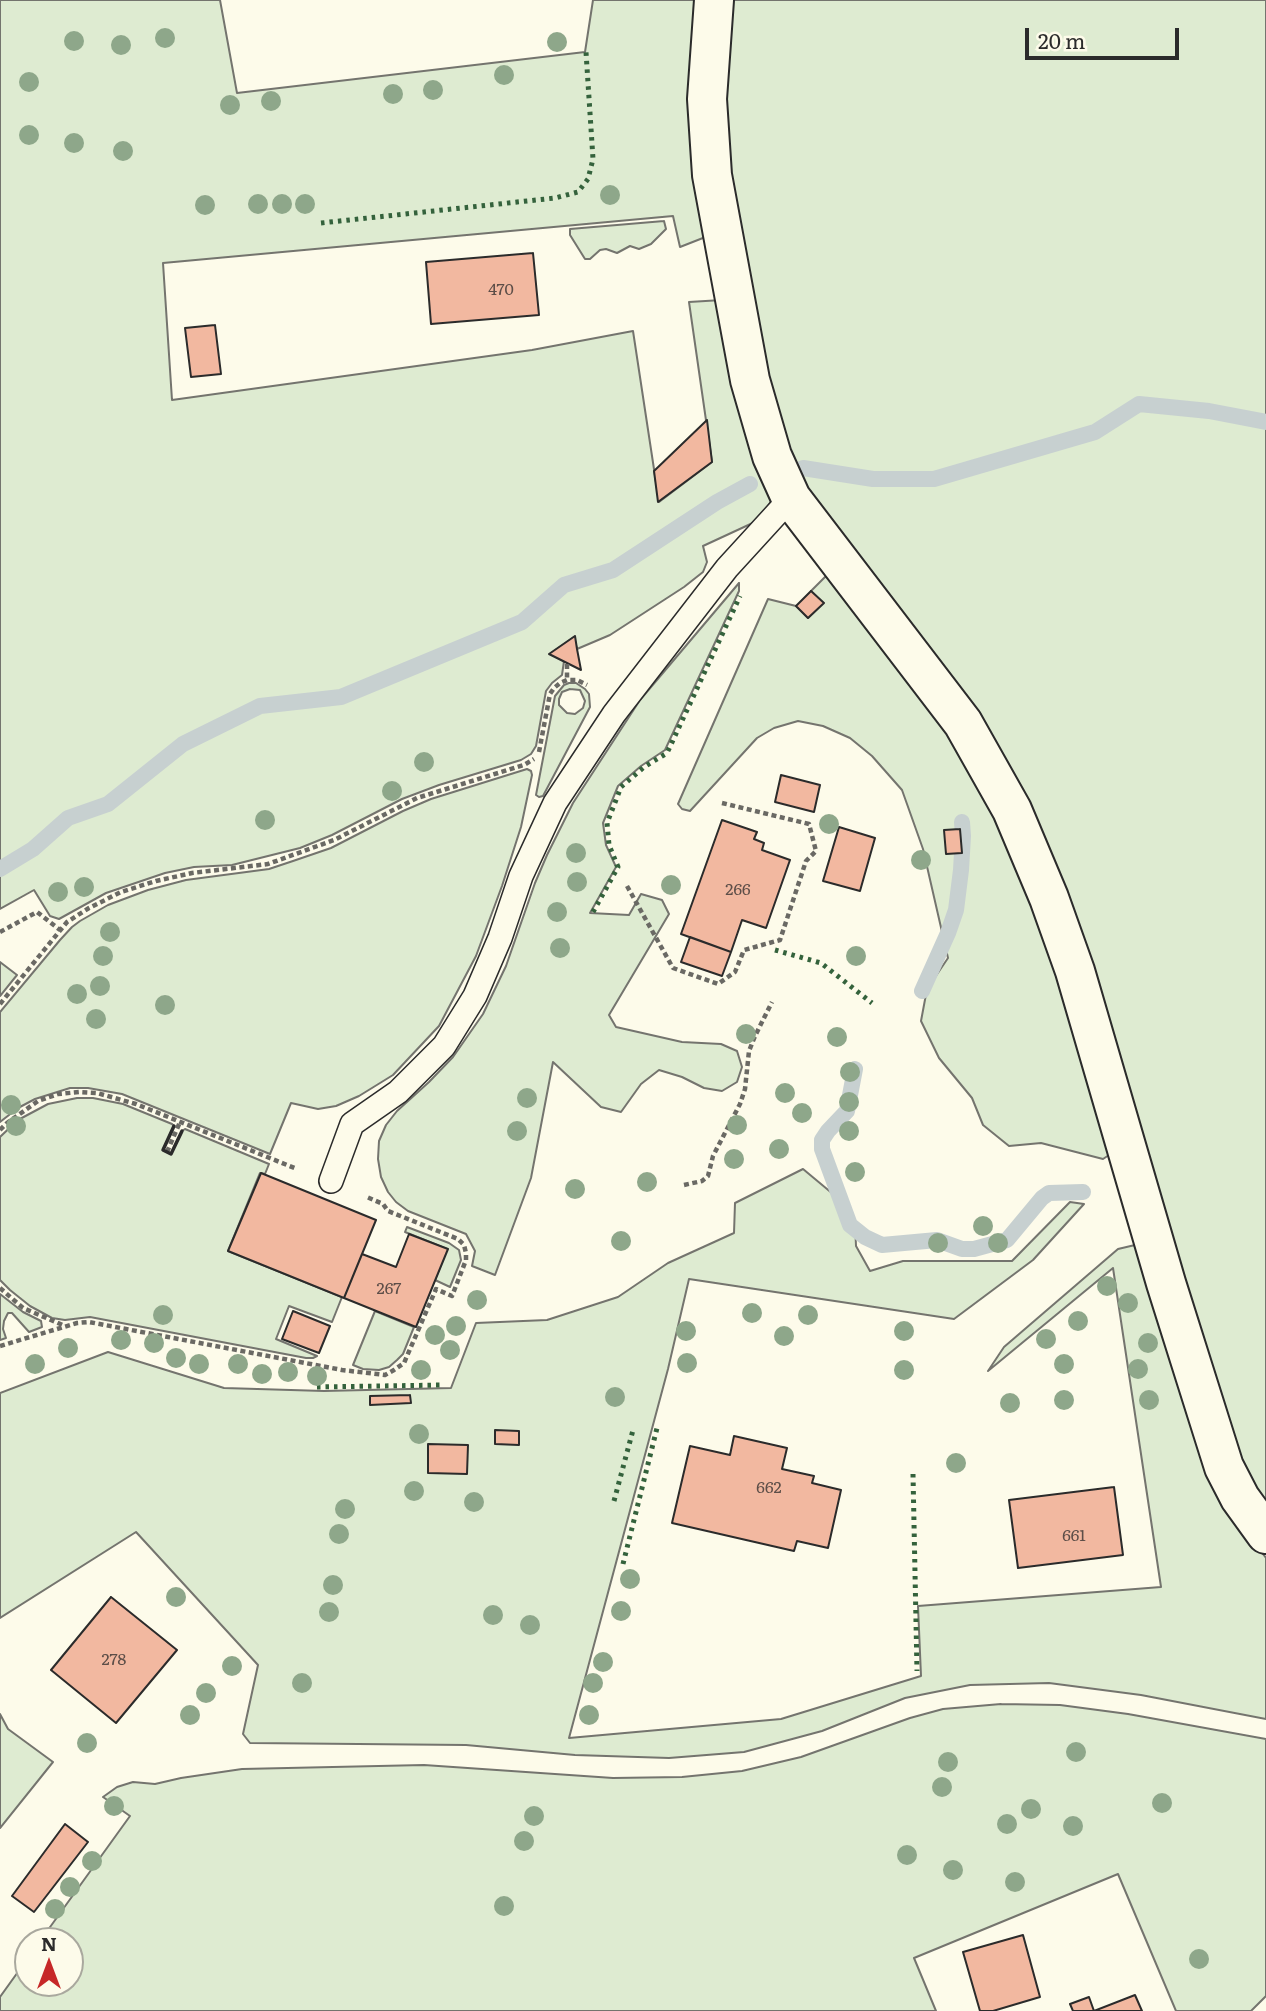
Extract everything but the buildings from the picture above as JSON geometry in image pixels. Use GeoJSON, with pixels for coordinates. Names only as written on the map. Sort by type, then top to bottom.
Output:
{"type":"FeatureCollection","features":[{"type":"Feature","properties":{"kind":"street"},"geometry":{"type":"LineString","coordinates":[[714,0],[707,99],[712,175],[750,380],[772,456],[792,498],[963,723],[1012,810],[1049,898],[1075,971],[1166,1283],[1224,1467],[1240,1498],[1266,1534]]}},
{"type":"Feature","properties":{"kind":"lane"},"geometry":{"type":"LineString","coordinates":[[331,1181],[352,1124],[398,1092],[444,1046],[475,996],[500,938],[521,876],[555,803],[614,714],[727,568],[792,498]]}},
{"type":"Feature","properties":{"kind":"path"},"geometry":{"type":"LineString","coordinates":[[567,664],[567,680]]}},
{"type":"Feature","properties":{"kind":"path"},"geometry":{"type":"LineString","coordinates":[[0,1004],[66,922],[121,892],[192,873],[268,864],[334,840],[416,798],[524,765],[533,761],[539,753]]}},
{"type":"Feature","properties":{"kind":"path"},"geometry":{"type":"LineString","coordinates":[[627,886],[673,968],[718,984],[736,972],[744,950],[780,940],[806,861],[816,851],[809,824],[722,803]]}},
{"type":"Feature","properties":{"kind":"path"},"geometry":{"type":"LineString","coordinates":[[0,933],[37,912],[60,930]]}},
{"type":"Feature","properties":{"kind":"path"},"geometry":{"type":"LineString","coordinates":[[684,1185],[702,1181],[708,1176],[713,1156],[740,1104],[745,1089],[749,1051],[772,1002]]}},
{"type":"Feature","properties":{"kind":"path"},"geometry":{"type":"LineString","coordinates":[[0,1130],[38,1101],[58,1094],[80,1092],[115,1097],[383,1204],[388,1211],[458,1239],[464,1245],[466,1259],[452,1296],[436,1289],[404,1363],[385,1375],[373,1375],[89,1322],[0,1346]]}},
{"type":"Feature","properties":{"kind":"path"},"geometry":{"type":"LineString","coordinates":[[167,1152],[180,1122]]}},
{"type":"Feature","properties":{"kind":"path"},"geometry":{"type":"LineString","coordinates":[[0,1288],[23,1308],[66,1327]]}},
{"type":"Feature","properties":{"kind":"green space"},"geometry":{"type":"Polygon","coordinates":[[[0,0],[220,0],[237,93],[585,52],[593,0],[700,0],[708,236],[680,247],[673,216],[163,263],[172,400],[532,350],[633,331],[659,502],[712,462],[689,302],[722,300],[772,500],[757,521],[703,546],[707,562],[703,572],[684,587],[610,635],[577,649],[574,637],[550,654],[564,661],[562,675],[546,691],[536,746],[531,754],[521,760],[402,799],[332,835],[300,848],[232,865],[194,867],[165,873],[106,893],[59,919],[50,916],[34,890],[0,909],[0,0]]]}},
{"type":"Feature","properties":{"kind":"green space"},"geometry":{"type":"Polygon","coordinates":[[[728,0],[1266,0],[1266,1517],[1232,1456],[1092,975],[803,487],[771,400],[729,190],[721,83],[728,0]]]}},
{"type":"Feature","properties":{"kind":"green space"},"geometry":{"type":"Polygon","coordinates":[[[664,221],[666,229],[651,244],[639,249],[630,246],[617,253],[600,250],[590,259],[585,259],[570,235],[570,229],[664,221]]]}},
{"type":"Feature","properties":{"kind":"green space"},"geometry":{"type":"Polygon","coordinates":[[[835,576],[952,732],[1035,897],[1115,1151],[1103,1159],[1041,1143],[1009,1146],[983,1125],[972,1098],[939,1058],[921,1021],[927,989],[948,958],[923,849],[902,790],[872,756],[850,738],[823,726],[798,721],[774,728],[757,738],[690,811],[682,809],[678,804],[768,599],[796,606],[808,618],[823,603],[811,591],[825,577],[835,576]]]}},
{"type":"Feature","properties":{"kind":"green space"},"geometry":{"type":"Polygon","coordinates":[[[739,583],[739,591],[665,750],[618,786],[603,823],[606,845],[616,867],[590,913],[629,915],[641,894],[662,900],[669,914],[609,1015],[616,1027],[682,1042],[721,1044],[737,1051],[742,1067],[737,1082],[722,1091],[704,1088],[659,1070],[641,1084],[621,1112],[601,1107],[553,1062],[531,1178],[495,1275],[472,1266],[475,1251],[466,1234],[408,1211],[396,1202],[381,1177],[379,1141],[386,1125],[397,1111],[453,1057],[483,1014],[506,966],[535,883],[573,803],[640,700],[739,583]]]}},
{"type":"Feature","properties":{"kind":"green space"},"geometry":{"type":"Polygon","coordinates":[[[576,683],[585,689],[589,694],[590,707],[543,796],[539,797],[536,795],[555,696],[564,685],[576,683]],[[580,690],[562,692],[559,705],[567,713],[575,714],[583,708],[585,701],[580,690]]]}},
{"type":"Feature","properties":{"kind":"green space"},"geometry":{"type":"Polygon","coordinates":[[[527,769],[532,775],[521,827],[476,956],[439,1026],[393,1075],[359,1096],[336,1106],[318,1109],[291,1103],[270,1154],[122,1094],[88,1088],[70,1088],[35,1099],[0,1122],[0,1012],[60,940],[80,921],[108,905],[148,890],[186,880],[269,869],[293,861],[331,848],[431,799],[527,769]]]}},
{"type":"Feature","properties":{"kind":"green space"},"geometry":{"type":"Polygon","coordinates":[[[0,962],[17,975],[0,996],[0,962]]]}},
{"type":"Feature","properties":{"kind":"green space"},"geometry":{"type":"Polygon","coordinates":[[[77,1098],[123,1104],[172,1124],[174,1126],[163,1150],[171,1154],[185,1129],[269,1164],[265,1174],[260,1173],[228,1251],[342,1297],[332,1322],[289,1306],[276,1339],[317,1356],[306,1358],[90,1317],[65,1320],[52,1318],[30,1306],[0,1280],[0,1137],[18,1120],[48,1104],[77,1098]]]}},
{"type":"Feature","properties":{"kind":"green space"},"geometry":{"type":"Polygon","coordinates":[[[803,1169],[833,1194],[855,1222],[856,1246],[870,1271],[903,1261],[1012,1261],[1070,1202],[1084,1204],[1033,1260],[954,1319],[689,1279],[668,1369],[569,1738],[781,1719],[921,1676],[918,1606],[1161,1587],[1113,1268],[988,1371],[1004,1347],[1118,1249],[1135,1245],[1145,1247],[1229,1508],[1266,1558],[1266,1719],[1141,1695],[1049,1683],[970,1685],[905,1698],[822,1731],[744,1752],[669,1758],[575,1755],[466,1745],[250,1743],[243,1734],[258,1665],[136,1532],[0,1618],[0,1393],[108,1352],[224,1388],[324,1391],[451,1388],[476,1323],[547,1320],[618,1297],[668,1263],[734,1233],[735,1203],[803,1169]]]}},
{"type":"Feature","properties":{"kind":"green space"},"geometry":{"type":"Polygon","coordinates":[[[407,1227],[449,1243],[459,1250],[461,1260],[450,1287],[435,1280],[447,1249],[405,1232],[407,1227]]]}},
{"type":"Feature","properties":{"kind":"green space"},"geometry":{"type":"Polygon","coordinates":[[[0,1294],[23,1312],[41,1321],[42,1327],[29,1332],[12,1313],[8,1313],[3,1329],[6,1338],[0,1340],[0,1294]]]}},
{"type":"Feature","properties":{"kind":"green space"},"geometry":{"type":"Polygon","coordinates":[[[375,1311],[414,1327],[403,1354],[389,1367],[379,1370],[363,1369],[353,1365],[375,1311]]]}},
{"type":"Feature","properties":{"kind":"green space"},"geometry":{"type":"Polygon","coordinates":[[[1001,1704],[1060,1705],[1128,1714],[1266,1739],[1266,1996],[1251,2011],[1176,2011],[1118,1874],[914,1958],[936,2011],[0,2011],[0,1997],[14,1978],[14,1997],[84,1997],[84,1927],[50,1927],[130,1816],[103,1797],[117,1787],[133,1782],[155,1784],[242,1769],[424,1765],[613,1778],[682,1777],[742,1771],[801,1757],[943,1709],[1001,1704]]]}},
{"type":"Feature","properties":{"kind":"green space"},"geometry":{"type":"Polygon","coordinates":[[[0,1714],[8,1729],[53,1762],[0,1828],[0,1714]]]}},
{"type":"Feature","properties":{"kind":"waterway"},"geometry":{"type":"LineString","coordinates":[[803,468],[873,479],[934,479],[1095,432],[1139,404],[1209,411],[1266,422]]}},
{"type":"Feature","properties":{"kind":"waterway"},"geometry":{"type":"LineString","coordinates":[[0,869],[33,849],[68,818],[108,804],[183,744],[260,706],[341,697],[522,622],[564,585],[613,570],[717,502],[750,484]]}},
{"type":"Feature","properties":{"kind":"waterway"},"geometry":{"type":"LineString","coordinates":[[922,991],[956,910],[961,870],[962,822]]}},
{"type":"Feature","properties":{"kind":"waterway"},"geometry":{"type":"LineString","coordinates":[[855,1069],[847,1111],[822,1140],[822,1149],[850,1225],[865,1237],[882,1245],[937,1240],[962,1249],[974,1249],[1007,1240],[1049,1193],[1083,1192]]}},
{"type":"Feature","properties":{"kind":"hedge"},"geometry":{"type":"LineString","coordinates":[[321,223],[555,198],[578,192],[588,179],[593,159],[586,52]]}},
{"type":"Feature","properties":{"kind":"hedge"},"geometry":{"type":"LineString","coordinates":[[593,912],[618,867],[609,845],[607,823],[621,787],[644,767],[667,753],[740,596]]}},
{"type":"Feature","properties":{"kind":"hedge"},"geometry":{"type":"LineString","coordinates":[[775,950],[821,963],[872,1003]]}},
{"type":"Feature","properties":{"kind":"hedge"},"geometry":{"type":"LineString","coordinates":[[317,1387],[443,1385]]}},
{"type":"Feature","properties":{"kind":"hedge"},"geometry":{"type":"LineString","coordinates":[[623,1564],[658,1424]]}},
{"type":"Feature","properties":{"kind":"hedge"},"geometry":{"type":"LineString","coordinates":[[614,1501],[633,1430]]}},
{"type":"Feature","properties":{"kind":"hedge"},"geometry":{"type":"LineString","coordinates":[[913,1474],[917,1671]]}},
{"type":"Feature","properties":{"kind":"wall"},"geometry":{"type":"LineString","coordinates":[[174,1126],[163,1150],[171,1154],[182,1131]]}}]}
